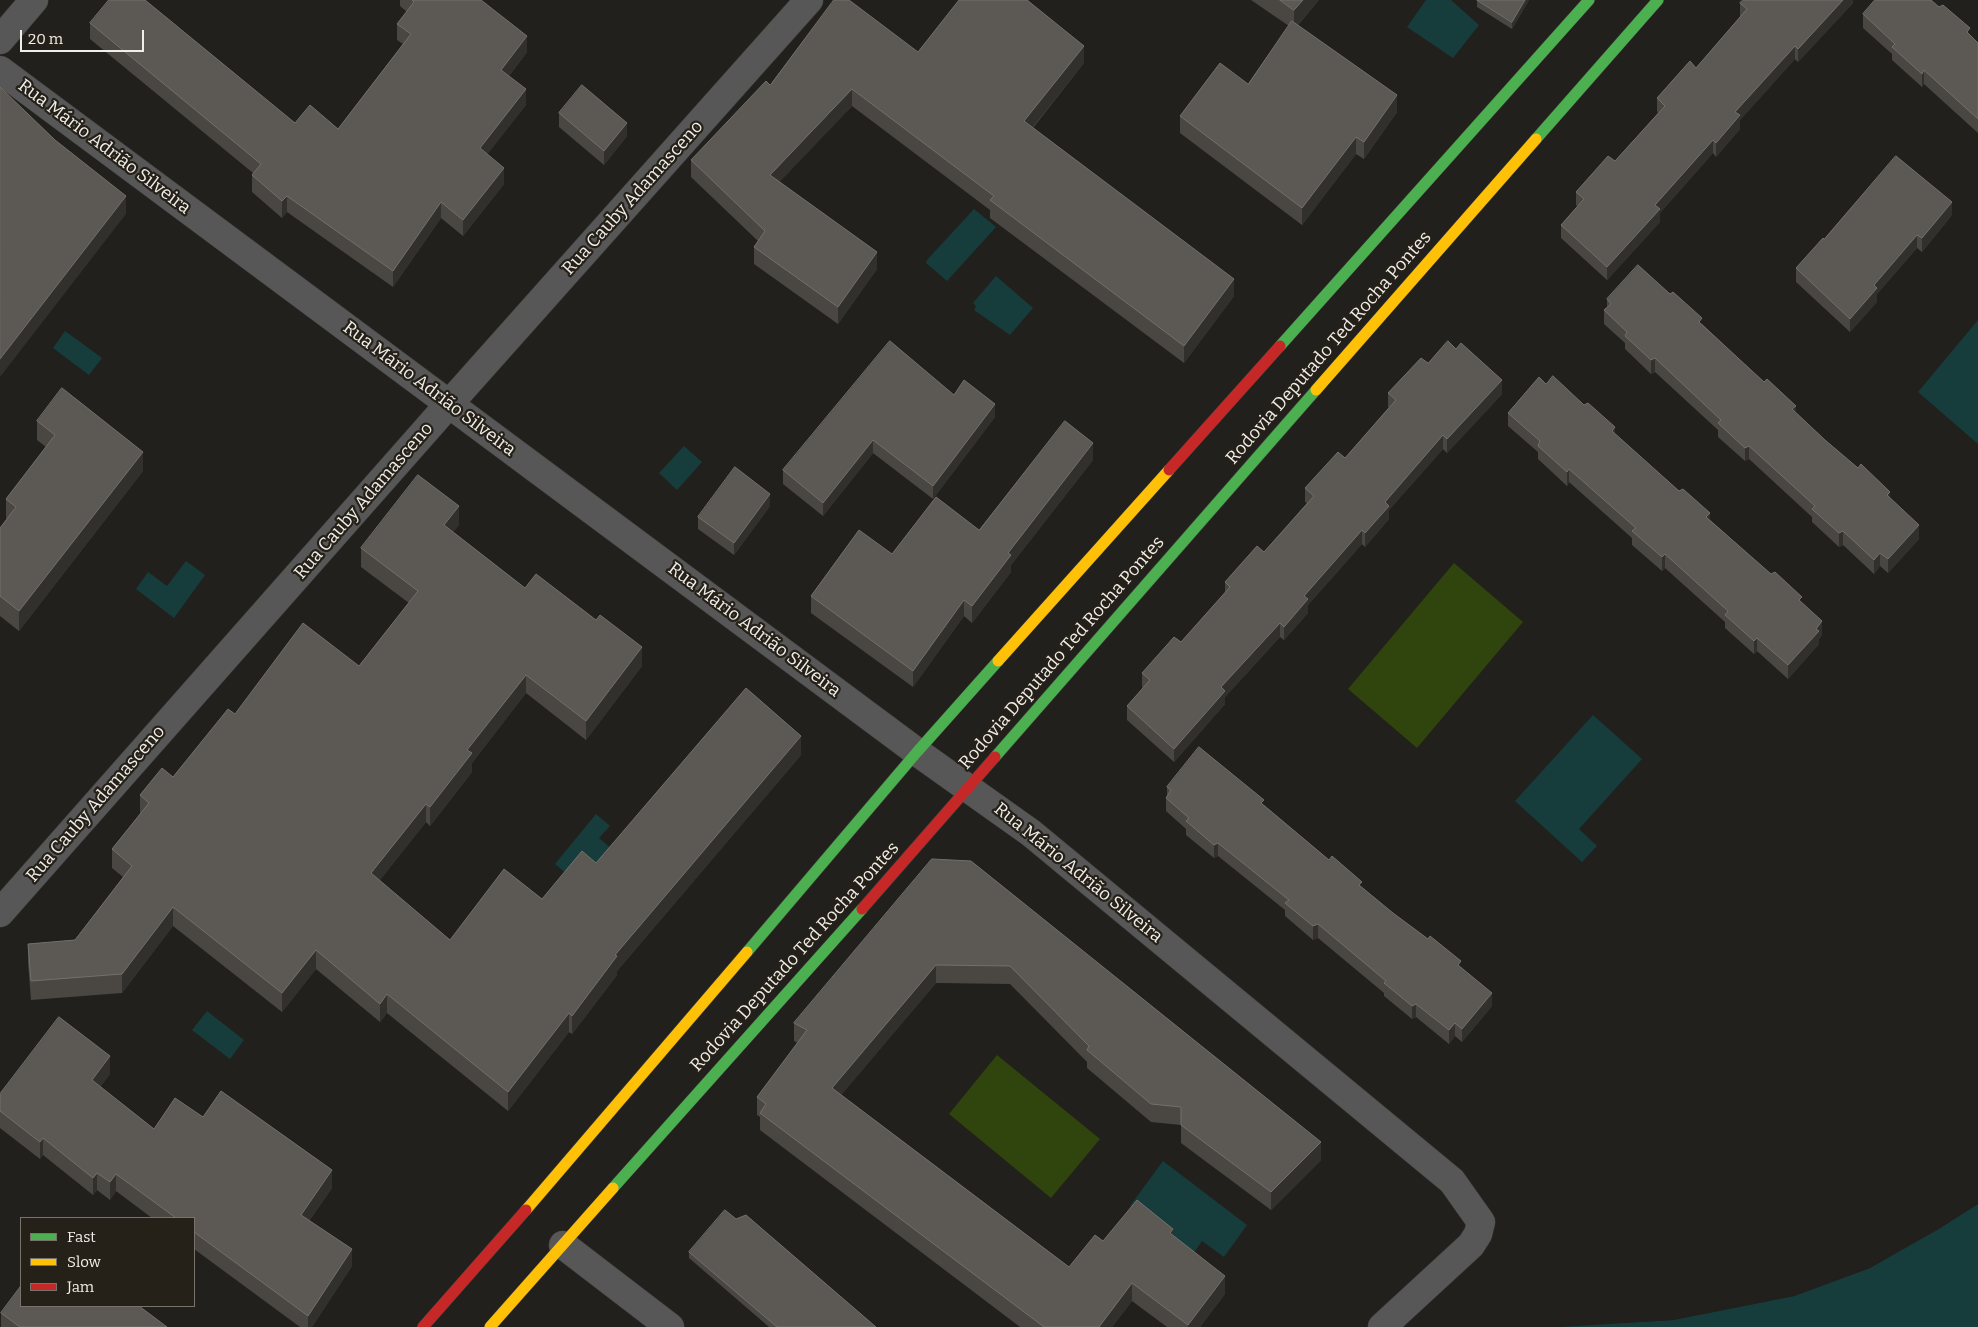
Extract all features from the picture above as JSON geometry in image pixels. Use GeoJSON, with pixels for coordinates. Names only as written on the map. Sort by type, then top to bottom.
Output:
{"type":"FeatureCollection","features":[{"type":"Feature","properties":{"kind":"main road","name":"Rodovia Deputado Ted Rocha Pontes"},"geometry":{"type":"LineString","coordinates":[[423,1327],[496,1245],[917,752],[1589,0]]}},
{"type":"Feature","properties":{"kind":"main road","name":"Rodovia Deputado Ted Rocha Pontes"},"geometry":{"type":"LineString","coordinates":[[490,1327],[969,787],[1658,0]]}},
{"type":"Feature","properties":{"kind":"street"},"geometry":{"type":"LineString","coordinates":[[0,40],[34,0]]}},
{"type":"Feature","properties":{"kind":"street","name":"Rua Cauby Adamasceno"},"geometry":{"type":"LineString","coordinates":[[0,913],[449,404],[809,0]]}},
{"type":"Feature","properties":{"kind":"street","name":"Rua Mário Adrião Silveira"},"geometry":{"type":"LineString","coordinates":[[0,70],[917,752],[969,787],[1031,833],[1452,1181],[1481,1222],[1478,1234],[1471,1245],[1382,1327]]}},
{"type":"Feature","properties":{"kind":"street"},"geometry":{"type":"LineString","coordinates":[[563,1245],[670,1327]]}},
{"type":"Feature","properties":{"kind":"green space"},"geometry":{"type":"Polygon","coordinates":[[[1454,563],[1523,622],[1417,748],[1348,689],[1454,563]]]}},
{"type":"Feature","properties":{"kind":"green space"},"geometry":{"type":"Polygon","coordinates":[[[997,1055],[1100,1139],[1051,1198],[949,1114],[997,1055]]]}},
{"type":"Feature","properties":{"kind":"water"},"geometry":{"type":"Polygon","coordinates":[[[1426,0],[1451,0],[1479,25],[1453,58],[1407,27],[1426,0]]]}},
{"type":"Feature","properties":{"kind":"water"},"geometry":{"type":"Polygon","coordinates":[[[974,209],[996,227],[947,281],[926,263],[927,260],[974,209]]]}},
{"type":"Feature","properties":{"kind":"water"},"geometry":{"type":"Polygon","coordinates":[[[996,276],[1033,308],[1010,335],[974,310],[976,306],[973,303],[996,276]]]}},
{"type":"Feature","properties":{"kind":"water"},"geometry":{"type":"Polygon","coordinates":[[[1978,320],[1978,444],[1918,392],[1978,320]]]}},
{"type":"Feature","properties":{"kind":"water"},"geometry":{"type":"Polygon","coordinates":[[[65,331],[102,358],[89,375],[53,348],[65,331]]]}},
{"type":"Feature","properties":{"kind":"water"},"geometry":{"type":"Polygon","coordinates":[[[684,446],[702,462],[677,490],[659,473],[684,446]]]}},
{"type":"Feature","properties":{"kind":"water"},"geometry":{"type":"Polygon","coordinates":[[[186,561],[205,575],[174,618],[136,589],[148,572],[167,586],[186,561]]]}},
{"type":"Feature","properties":{"kind":"water"},"geometry":{"type":"Polygon","coordinates":[[[1593,715],[1642,759],[1579,829],[1597,846],[1582,862],[1515,801],[1593,715]]]}},
{"type":"Feature","properties":{"kind":"water"},"geometry":{"type":"Polygon","coordinates":[[[596,814],[610,826],[599,838],[613,850],[592,875],[573,879],[555,864],[596,814]]]}},
{"type":"Feature","properties":{"kind":"water"},"geometry":{"type":"Polygon","coordinates":[[[207,1011],[244,1040],[230,1059],[192,1030],[207,1011]]]}},
{"type":"Feature","properties":{"kind":"water"},"geometry":{"type":"Polygon","coordinates":[[[1163,1161],[1247,1225],[1224,1257],[1202,1241],[1193,1254],[1130,1206],[1163,1161]]]}},
{"type":"Feature","properties":{"kind":"water"},"geometry":{"type":"Polygon","coordinates":[[[1978,1204],[1978,1327],[1560,1327],[1673,1320],[1794,1296],[1870,1268],[1978,1204]]]}},
{"type":"Feature","properties":{"kind":"pier"},"geometry":{"type":"Polygon","coordinates":[[[1978,1202],[1978,1204],[1939,1229],[1870,1268],[1794,1296],[1673,1320],[1561,1326],[1563,1323],[1672,1317],[1794,1294],[1869,1266],[1978,1202]]]}},
{"type":"Feature","properties":{"kind":"building"},"geometry":{"type":"Polygon","coordinates":[[[109,0],[145,0],[295,123],[310,105],[338,129],[411,34],[397,24],[414,2],[412,0],[481,0],[527,36],[501,70],[526,89],[480,148],[504,168],[463,220],[441,202],[393,271],[287,196],[282,201],[252,175],[261,164],[90,23],[109,0]]]}},
{"type":"Feature","properties":{"kind":"building"},"geometry":{"type":"Polygon","coordinates":[[[834,0],[849,0],[918,52],[959,0],[1027,0],[1084,46],[1024,121],[1234,279],[1184,346],[990,200],[994,196],[852,89],[770,175],[877,252],[838,307],[754,247],[765,231],[691,160],[766,81],[770,85],[834,0]]]}},
{"type":"Feature","properties":{"kind":"building"},"geometry":{"type":"Polygon","coordinates":[[[1280,0],[1303,0],[1294,10],[1280,0]]]}},
{"type":"Feature","properties":{"kind":"building"},"geometry":{"type":"Polygon","coordinates":[[[1477,0],[1525,0],[1512,22],[1477,0]]]}},
{"type":"Feature","properties":{"kind":"building"},"geometry":{"type":"Polygon","coordinates":[[[1743,0],[1843,0],[1798,49],[1795,46],[1735,112],[1740,115],[1716,143],[1713,140],[1655,205],[1660,209],[1607,267],[1561,225],[1584,199],[1576,192],[1608,156],[1615,161],[1665,106],[1657,98],[1690,61],[1696,68],[1747,9],[1740,3],[1743,0]]]}},
{"type":"Feature","properties":{"kind":"building"},"geometry":{"type":"Polygon","coordinates":[[[1875,0],[1931,0],[1939,7],[1943,5],[1970,28],[1967,32],[1978,43],[1978,119],[1924,70],[1922,74],[1892,47],[1895,44],[1863,14],[1875,0]]]}},
{"type":"Feature","properties":{"kind":"building"},"geometry":{"type":"Polygon","coordinates":[[[1292,21],[1397,95],[1364,142],[1356,137],[1302,208],[1180,116],[1220,63],[1248,84],[1292,21]]]}},
{"type":"Feature","properties":{"kind":"building"},"geometry":{"type":"Polygon","coordinates":[[[582,85],[627,123],[604,151],[559,113],[582,85]]]}},
{"type":"Feature","properties":{"kind":"building"},"geometry":{"type":"Polygon","coordinates":[[[0,87],[55,140],[126,196],[0,359],[0,87]]]}},
{"type":"Feature","properties":{"kind":"building"},"geometry":{"type":"Polygon","coordinates":[[[1896,156],[1952,202],[1922,238],[1917,235],[1874,285],[1877,288],[1850,319],[1796,268],[1824,239],[1896,156]]]}},
{"type":"Feature","properties":{"kind":"building"},"geometry":{"type":"Polygon","coordinates":[[[1638,265],[1670,294],[1673,292],[1702,318],[1699,322],[1764,382],[1767,379],[1796,406],[1792,409],[1825,440],[1858,468],[1861,464],[1890,492],[1887,495],[1919,525],[1888,559],[1880,553],[1874,560],[1843,531],[1839,533],[1812,509],[1815,506],[1749,446],[1745,448],[1718,423],[1721,420],[1655,358],[1651,360],[1625,336],[1627,332],[1604,310],[1611,304],[1607,299],[1638,265]]]}},
{"type":"Feature","properties":{"kind":"building"},"geometry":{"type":"Polygon","coordinates":[[[890,341],[954,395],[964,380],[995,404],[933,486],[873,440],[823,503],[783,470],[890,341]]]}},
{"type":"Feature","properties":{"kind":"building"},"geometry":{"type":"Polygon","coordinates":[[[1448,341],[1456,349],[1461,343],[1502,380],[1447,439],[1443,435],[1385,502],[1389,506],[1365,533],[1362,530],[1304,596],[1308,599],[1284,627],[1280,623],[1221,687],[1225,691],[1174,749],[1127,706],[1150,680],[1142,673],[1174,637],[1181,642],[1230,587],[1225,582],[1257,546],[1264,552],[1314,496],[1305,488],[1338,452],[1345,458],[1396,400],[1388,393],[1421,358],[1428,363],[1448,341]]]}},
{"type":"Feature","properties":{"kind":"building"},"geometry":{"type":"Polygon","coordinates":[[[1553,376],[1584,405],[1588,403],[1615,427],[1612,431],[1679,491],[1683,489],[1710,513],[1706,517],[1771,574],[1775,572],[1802,597],[1799,600],[1822,621],[1816,629],[1819,631],[1788,665],[1757,638],[1754,641],[1725,615],[1728,611],[1665,554],[1662,557],[1632,531],[1636,528],[1569,469],[1567,472],[1538,446],[1540,441],[1508,413],[1539,377],[1546,384],[1553,376]]]}},
{"type":"Feature","properties":{"kind":"building"},"geometry":{"type":"Polygon","coordinates":[[[62,388],[143,452],[19,611],[0,596],[0,528],[16,507],[6,499],[55,435],[37,421],[62,388]]]}},
{"type":"Feature","properties":{"kind":"building"},"geometry":{"type":"Polygon","coordinates":[[[1065,421],[1093,443],[1008,553],[1011,555],[972,606],[964,600],[913,671],[811,596],[859,530],[892,554],[936,497],[979,530],[1065,421]]]}},
{"type":"Feature","properties":{"kind":"building"},"geometry":{"type":"Polygon","coordinates":[[[735,467],[770,494],[734,543],[698,517],[735,467]]]}},
{"type":"Feature","properties":{"kind":"building"},"geometry":{"type":"Polygon","coordinates":[[[418,475],[459,506],[444,525],[525,588],[536,574],[596,620],[600,615],[642,647],[586,721],[526,675],[467,750],[472,753],[430,807],[426,804],[371,873],[450,940],[504,869],[542,899],[582,851],[596,863],[746,688],[801,736],[615,955],[617,956],[572,1016],[569,1013],[508,1092],[387,994],[380,1004],[316,950],[282,993],[173,907],[122,974],[31,981],[28,944],[75,940],[132,866],[112,849],[149,803],[140,795],[162,768],[173,777],[228,709],[235,714],[303,623],[359,666],[418,591],[361,548],[418,475]]]}},
{"type":"Feature","properties":{"kind":"building"},"geometry":{"type":"Polygon","coordinates":[[[1199,747],[1264,800],[1261,803],[1329,860],[1332,856],[1362,882],[1359,885],[1393,913],[1428,939],[1430,936],[1461,961],[1458,965],[1492,993],[1462,1029],[1455,1023],[1449,1030],[1416,1004],[1412,1006],[1384,983],[1386,981],[1318,924],[1313,926],[1285,903],[1289,900],[1218,843],[1214,845],[1186,821],[1189,818],[1166,798],[1171,790],[1167,787],[1199,747]]]}},
{"type":"Feature","properties":{"kind":"building"},"geometry":{"type":"Polygon","coordinates":[[[932,859],[971,861],[1321,1142],[1271,1192],[1181,1125],[1181,1107],[1151,1104],[1087,1050],[1089,1046],[1010,966],[936,965],[832,1088],[1069,1267],[1095,1235],[1103,1241],[1137,1200],[1173,1229],[1170,1233],[1225,1276],[1188,1325],[1132,1283],[1099,1327],[1044,1327],[760,1113],[766,1104],[757,1097],[807,1030],[794,1023],[932,859]]]}},
{"type":"Feature","properties":{"kind":"building"},"geometry":{"type":"Polygon","coordinates":[[[59,1017],[110,1056],[92,1080],[154,1129],[175,1098],[203,1117],[221,1091],[332,1170],[301,1215],[352,1249],[308,1316],[195,1233],[195,1217],[175,1217],[116,1174],[110,1182],[97,1173],[93,1178],[43,1138],[40,1142],[0,1111],[0,1094],[59,1017]]]}},
{"type":"Feature","properties":{"kind":"building"},"geometry":{"type":"Polygon","coordinates":[[[725,1210],[736,1219],[746,1215],[876,1327],[777,1327],[689,1252],[725,1210]]]}},
{"type":"Feature","properties":{"kind":"building"},"geometry":{"type":"Polygon","coordinates":[[[20,1287],[20,1307],[140,1307],[167,1327],[20,1327],[1,1313],[20,1287]]]}},
{"type":"Feature","properties":{"kind":"traffic: fast"},"geometry":{"type":"LineString","coordinates":[[1280,346],[1589,0]]}},
{"type":"Feature","properties":{"kind":"traffic: fast"},"geometry":{"type":"LineString","coordinates":[[1536,139],[1658,0]]}},
{"type":"Feature","properties":{"kind":"traffic: fast"},"geometry":{"type":"LineString","coordinates":[[995,757],[1316,390]]}},
{"type":"Feature","properties":{"kind":"traffic: fast"},"geometry":{"type":"LineString","coordinates":[[747,952],[917,752],[998,661]]}},
{"type":"Feature","properties":{"kind":"traffic: fast"},"geometry":{"type":"LineString","coordinates":[[613,1188],[862,909]]}},
{"type":"Feature","properties":{"kind":"traffic: slow"},"geometry":{"type":"LineString","coordinates":[[1316,390],[1536,139]]}},
{"type":"Feature","properties":{"kind":"traffic: slow"},"geometry":{"type":"LineString","coordinates":[[998,661],[1169,470]]}},
{"type":"Feature","properties":{"kind":"traffic: slow"},"geometry":{"type":"LineString","coordinates":[[526,1210],[747,952]]}},
{"type":"Feature","properties":{"kind":"traffic: slow"},"geometry":{"type":"LineString","coordinates":[[490,1327],[613,1188]]}},
{"type":"Feature","properties":{"kind":"traffic: jam"},"geometry":{"type":"LineString","coordinates":[[1169,470],[1280,346]]}},
{"type":"Feature","properties":{"kind":"traffic: jam"},"geometry":{"type":"LineString","coordinates":[[862,909],[995,757]]}},
{"type":"Feature","properties":{"kind":"traffic: jam"},"geometry":{"type":"LineString","coordinates":[[423,1327],[526,1210]]}}]}
